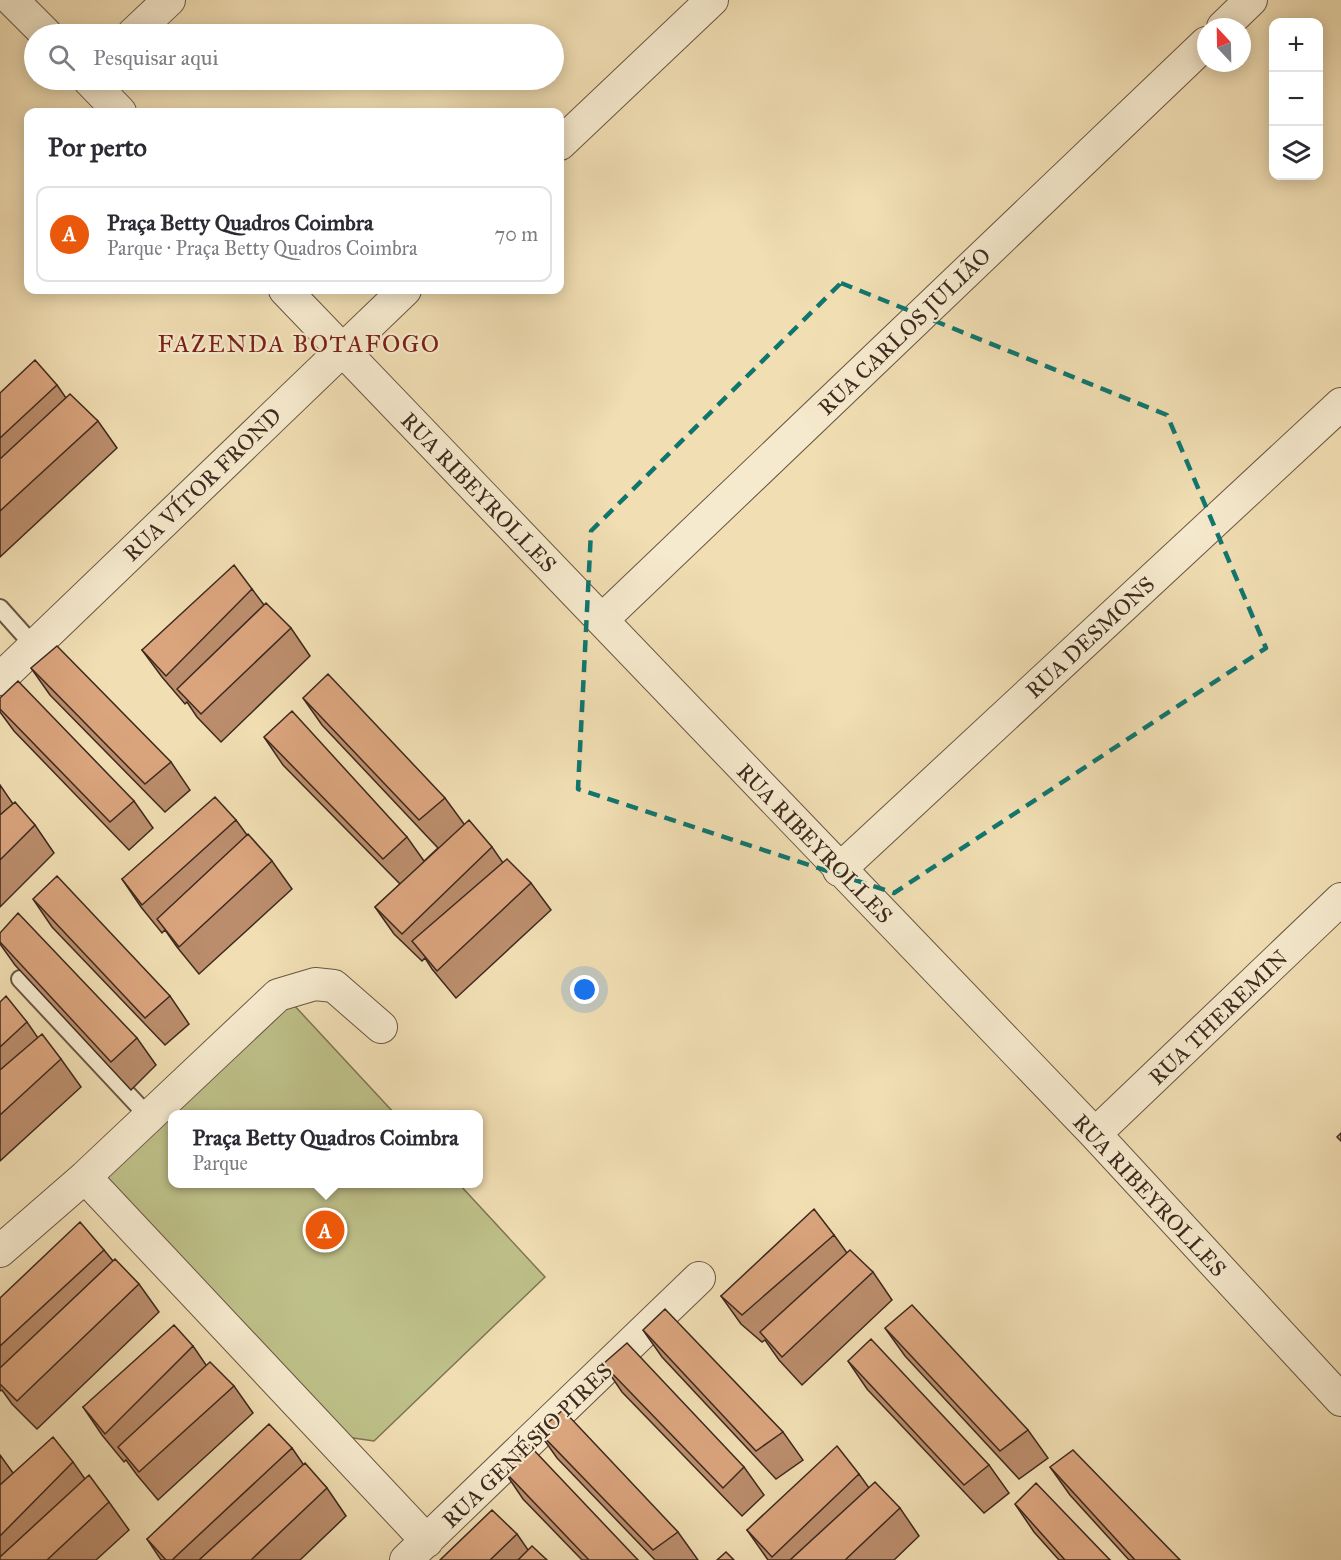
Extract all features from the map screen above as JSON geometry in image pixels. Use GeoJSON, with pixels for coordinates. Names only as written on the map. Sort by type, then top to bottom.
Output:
{"type":"FeatureCollection","features":[{"type":"Feature","properties":{"kind":"street"},"geometry":{"type":"LineString","coordinates":[[12,0],[36,24]]}},
{"type":"Feature","properties":{"kind":"street"},"geometry":{"type":"LineString","coordinates":[[144,24],[169,0]]}},
{"type":"Feature","properties":{"kind":"street"},"geometry":{"type":"LineString","coordinates":[[564,140],[712,0]]}},
{"type":"Feature","properties":{"kind":"street"},"geometry":{"type":"LineString","coordinates":[[1232,18],[1251,0]]}},
{"type":"Feature","properties":{"kind":"street","name":"RUA CARLOS JULIÃO"},"geometry":{"type":"LineString","coordinates":[[603,619],[1197,52]]}},
{"type":"Feature","properties":{"kind":"street"},"geometry":{"type":"LineString","coordinates":[[99,90],[116,108]]}},
{"type":"Feature","properties":{"kind":"street","name":"RUA RIBEYROLLES"},"geometry":{"type":"LineString","coordinates":[[289,294],[603,619],[838,870],[1095,1134],[1341,1400]]}},
{"type":"Feature","properties":{"kind":"street","name":"RUA VÍTOR FROND"},"geometry":{"type":"LineString","coordinates":[[0,680],[401,294]]}},
{"type":"Feature","properties":{"kind":"street","name":"RUA DESMONS"},"geometry":{"type":"LineString","coordinates":[[838,870],[1341,404]]}},
{"type":"Feature","properties":{"kind":"street","name":"RUA THEREMIN"},"geometry":{"type":"LineString","coordinates":[[1095,1134],[1341,899]]}},
{"type":"Feature","properties":{"kind":"street"},"geometry":{"type":"LineString","coordinates":[[0,1251],[85,1177],[278,995],[315,984],[334,986],[381,1027]]}},
{"type":"Feature","properties":{"kind":"street"},"geometry":{"type":"LineString","coordinates":[[85,1177],[416,1551]]}},
{"type":"Feature","properties":{"kind":"street","name":"RUA GENÉSIO PIRES"},"geometry":{"type":"LineString","coordinates":[[416,1551],[699,1278]]}},
{"type":"Feature","properties":{"kind":"lane"},"geometry":{"type":"LineString","coordinates":[[0,608],[34,646]]}},
{"type":"Feature","properties":{"kind":"lane"},"geometry":{"type":"LineString","coordinates":[[20,979],[149,1117]]}},
{"type":"Feature","properties":{"kind":"highlighted area"},"geometry":{"type":"Polygon","coordinates":[[[841,283],[1167,415],[1266,648],[894,893],[578,789],[591,531],[841,283]]]}},
{"type":"Feature","properties":{"kind":"green space"},"geometry":{"type":"Polygon","coordinates":[[[292,1003],[391,1110],[170,1110],[292,1003]]]}},
{"type":"Feature","properties":{"kind":"green space"},"geometry":{"type":"Polygon","coordinates":[[[168,1112],[168,1188],[463,1188],[545,1277],[374,1441],[346,1437],[103,1184],[111,1162],[168,1112]]]}},
{"type":"Feature","properties":{"kind":"building"},"geometry":{"type":"Polygon","coordinates":[[[35,360],[57,385],[0,438],[0,393],[35,360]]]}},
{"type":"Feature","properties":{"kind":"building"},"geometry":{"type":"Polygon","coordinates":[[[70,394],[98,421],[0,511],[0,459],[70,394]]]}},
{"type":"Feature","properties":{"kind":"building"},"geometry":{"type":"Polygon","coordinates":[[[234,565],[252,589],[166,676],[142,650],[234,565]]]}},
{"type":"Feature","properties":{"kind":"building"},"geometry":{"type":"Polygon","coordinates":[[[266,603],[291,628],[201,714],[177,689],[266,603]]]}},
{"type":"Feature","properties":{"kind":"building"},"geometry":{"type":"Polygon","coordinates":[[[57,646],[171,762],[145,784],[31,668],[57,646]]]}},
{"type":"Feature","properties":{"kind":"building"},"geometry":{"type":"Polygon","coordinates":[[[328,674],[445,798],[419,820],[303,698],[328,674]]]}},
{"type":"Feature","properties":{"kind":"building"},"geometry":{"type":"Polygon","coordinates":[[[18,681],[134,801],[110,822],[0,709],[0,698],[18,681]]]}},
{"type":"Feature","properties":{"kind":"building"},"geometry":{"type":"Polygon","coordinates":[[[292,711],[407,837],[383,859],[264,737],[292,711]]]}},
{"type":"Feature","properties":{"kind":"building"},"geometry":{"type":"Polygon","coordinates":[[[215,797],[236,820],[142,905],[122,879],[215,797]]]}},
{"type":"Feature","properties":{"kind":"building"},"geometry":{"type":"Polygon","coordinates":[[[15,802],[35,825],[0,860],[0,815],[15,802]]]}},
{"type":"Feature","properties":{"kind":"building"},"geometry":{"type":"Polygon","coordinates":[[[469,820],[492,847],[402,934],[375,907],[469,820]]]}},
{"type":"Feature","properties":{"kind":"building"},"geometry":{"type":"Polygon","coordinates":[[[248,834],[272,861],[179,947],[157,919],[248,834]]]}},
{"type":"Feature","properties":{"kind":"building"},"geometry":{"type":"Polygon","coordinates":[[[507,859],[531,883],[437,971],[412,941],[507,859]]]}},
{"type":"Feature","properties":{"kind":"building"},"geometry":{"type":"Polygon","coordinates":[[[57,876],[170,996],[145,1018],[33,899],[57,876]]]}},
{"type":"Feature","properties":{"kind":"building"},"geometry":{"type":"Polygon","coordinates":[[[18,913],[137,1038],[111,1062],[0,942],[0,933],[18,913]]]}},
{"type":"Feature","properties":{"kind":"building"},"geometry":{"type":"Polygon","coordinates":[[[6,996],[27,1022],[0,1047],[0,1002],[6,996]]]}},
{"type":"Feature","properties":{"kind":"building"},"geometry":{"type":"Polygon","coordinates":[[[42,1034],[61,1059],[0,1115],[0,1070],[42,1034]]]}},
{"type":"Feature","properties":{"kind":"building"},"geometry":{"type":"Polygon","coordinates":[[[814,1209],[834,1235],[742,1315],[721,1296],[814,1209]]]}},
{"type":"Feature","properties":{"kind":"building"},"geometry":{"type":"Polygon","coordinates":[[[80,1222],[104,1250],[0,1346],[0,1298],[80,1222]]]}},
{"type":"Feature","properties":{"kind":"building"},"geometry":{"type":"Polygon","coordinates":[[[850,1250],[873,1272],[782,1357],[760,1332],[850,1250]]]}},
{"type":"Feature","properties":{"kind":"building"},"geometry":{"type":"Polygon","coordinates":[[[115,1259],[139,1284],[17,1401],[0,1384],[0,1368],[115,1259]]]}},
{"type":"Feature","properties":{"kind":"building"},"geometry":{"type":"Polygon","coordinates":[[[912,1305],[1028,1430],[1000,1451],[885,1328],[912,1305]]]}},
{"type":"Feature","properties":{"kind":"building"},"geometry":{"type":"Polygon","coordinates":[[[665,1309],[783,1432],[756,1451],[643,1330],[665,1309]]]}},
{"type":"Feature","properties":{"kind":"building"},"geometry":{"type":"Polygon","coordinates":[[[174,1325],[193,1346],[105,1434],[83,1407],[174,1325]]]}},
{"type":"Feature","properties":{"kind":"building"},"geometry":{"type":"Polygon","coordinates":[[[871,1339],[989,1465],[964,1485],[848,1361],[871,1339]]]}},
{"type":"Feature","properties":{"kind":"building"},"geometry":{"type":"Polygon","coordinates":[[[627,1343],[744,1467],[723,1488],[603,1364],[627,1343]]]}},
{"type":"Feature","properties":{"kind":"building"},"geometry":{"type":"Polygon","coordinates":[[[210,1362],[234,1386],[139,1472],[118,1447],[210,1362]]]}},
{"type":"Feature","properties":{"kind":"building"},"geometry":{"type":"Polygon","coordinates":[[[563,1410],[678,1532],[653,1550],[538,1431],[563,1410]]]}},
{"type":"Feature","properties":{"kind":"building"},"geometry":{"type":"Polygon","coordinates":[[[269,1424],[292,1448],[172,1560],[166,1560],[147,1539],[269,1424]]]}},
{"type":"Feature","properties":{"kind":"building"},"geometry":{"type":"Polygon","coordinates":[[[53,1437],[73,1462],[0,1536],[0,1485],[53,1437]]]}},
{"type":"Feature","properties":{"kind":"building"},"geometry":{"type":"Polygon","coordinates":[[[529,1445],[638,1560],[589,1560],[504,1471],[529,1445]]]}},
{"type":"Feature","properties":{"kind":"building"},"geometry":{"type":"Polygon","coordinates":[[[837,1446],[859,1474],[772,1557],[747,1530],[837,1446]]]}},
{"type":"Feature","properties":{"kind":"building"},"geometry":{"type":"Polygon","coordinates":[[[1073,1450],[1180,1560],[1135,1560],[1050,1467],[1073,1450]]]}},
{"type":"Feature","properties":{"kind":"building"},"geometry":{"type":"Polygon","coordinates":[[[305,1463],[327,1488],[251,1560],[199,1560],[305,1463]]]}},
{"type":"Feature","properties":{"kind":"building"},"geometry":{"type":"Polygon","coordinates":[[[89,1475],[109,1502],[47,1560],[0,1560],[0,1557],[89,1475]]]}},
{"type":"Feature","properties":{"kind":"building"},"geometry":{"type":"Polygon","coordinates":[[[875,1482],[900,1508],[845,1560],[790,1560],[875,1482]]]}},
{"type":"Feature","properties":{"kind":"building"},"geometry":{"type":"Polygon","coordinates":[[[1036,1483],[1110,1560],[1065,1560],[1015,1504],[1036,1483]]]}},
{"type":"Feature","properties":{"kind":"building"},"geometry":{"type":"Polygon","coordinates":[[[492,1510],[517,1534],[490,1560],[440,1560],[492,1510]]]}},
{"type":"Feature","properties":{"kind":"building"},"geometry":{"type":"Polygon","coordinates":[[[532,1546],[547,1560],[518,1560],[532,1546]]]}},
{"type":"Feature","properties":{"kind":"building"},"geometry":{"type":"Polygon","coordinates":[[[726,1552],[734,1560],[717,1560],[726,1552]]]}},
{"type":"Feature","properties":{"kind":"place","name":"Praça Betty Quadros Coimbra"},"geometry":{"type":"Point","coordinates":[325,1230]}},
{"type":"Feature","properties":{"kind":"district","name":"FAZENDA BOTAFOGO"},"geometry":{"type":"Point","coordinates":[299,344]}}]}
